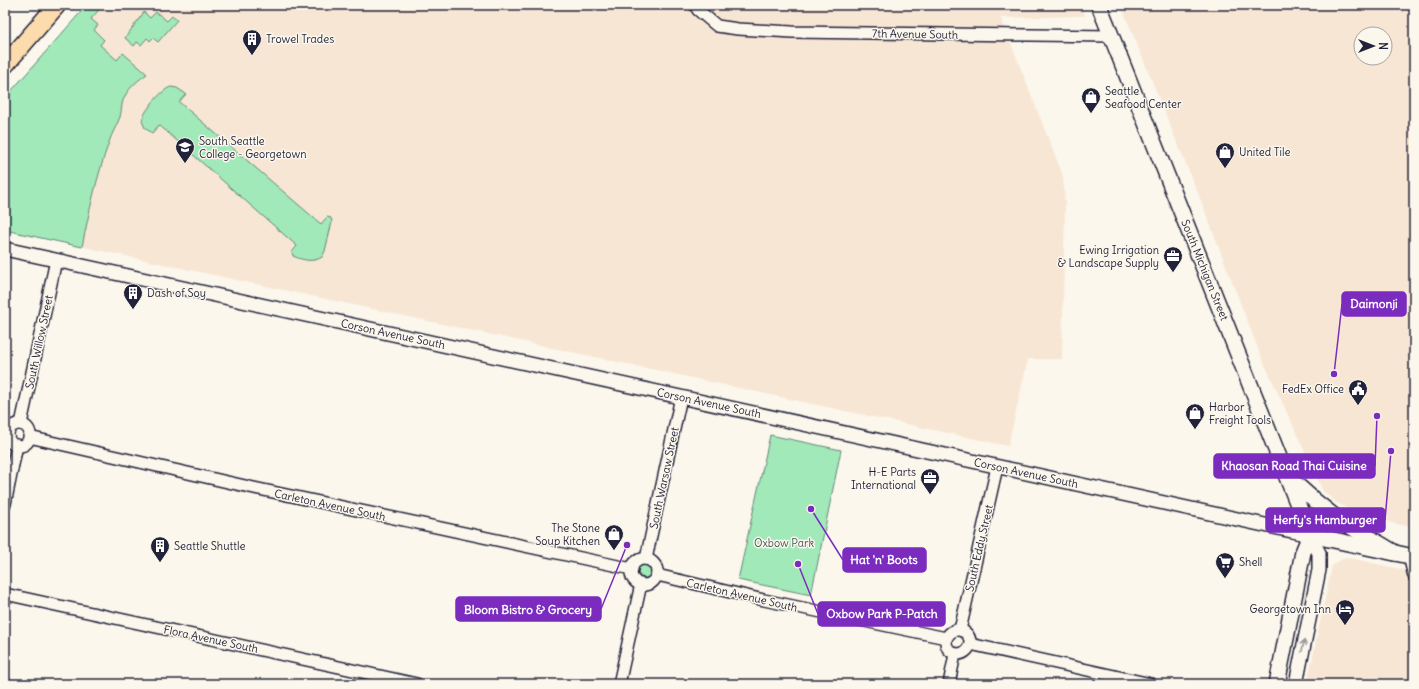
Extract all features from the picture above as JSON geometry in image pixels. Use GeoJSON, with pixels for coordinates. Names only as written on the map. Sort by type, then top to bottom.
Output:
{"type":"FeatureCollection","features":[{"type":"Feature","properties":{"kind":"main road"},"geometry":{"type":"LineString","coordinates":[[5,65],[57,5]]}},
{"type":"Feature","properties":{"kind":"main road","name":"South Michigan Street"},"geometry":{"type":"LineString","coordinates":[[1099,5],[1310,535]]}},
{"type":"Feature","properties":{"kind":"main road"},"geometry":{"type":"LineString","coordinates":[[1286,476],[1335,517],[1406,555]]}},
{"type":"Feature","properties":{"kind":"main road"},"geometry":{"type":"LineString","coordinates":[[1277,684],[1303,552],[1310,535]]}},
{"type":"Feature","properties":{"kind":"main road","name":"Corson Avenue South"},"geometry":{"type":"LineString","coordinates":[[1310,535],[1406,555]]}},
{"type":"Feature","properties":{"kind":"street","name":"7th Avenue South"},"geometry":{"type":"LineString","coordinates":[[695,5],[698,10],[717,26],[738,29],[792,32],[1112,36]]}},
{"type":"Feature","properties":{"kind":"street","name":"Corson Avenue South"},"geometry":{"type":"LineString","coordinates":[[5,250],[1310,535]]}},
{"type":"Feature","properties":{"kind":"street","name":"South Willow Street"},"geometry":{"type":"LineString","coordinates":[[21,424],[56,260]]}},
{"type":"Feature","properties":{"kind":"street","name":"South Warsaw Street"},"geometry":{"type":"LineString","coordinates":[[646,559],[681,397]]}},
{"type":"Feature","properties":{"kind":"street"},"geometry":{"type":"LineString","coordinates":[[21,424],[28,429],[29,437],[23,445],[17,445],[10,441],[7,432],[13,426],[21,424]]}},
{"type":"Feature","properties":{"kind":"street","name":"Carleton Avenue South"},"geometry":{"type":"LineString","coordinates":[[29,437],[254,488],[632,569]]}},
{"type":"Feature","properties":{"kind":"street"},"geometry":{"type":"LineString","coordinates":[[5,504],[17,445]]}},
{"type":"Feature","properties":{"kind":"street","name":"South Eddy Street"},"geometry":{"type":"LineString","coordinates":[[960,630],[997,467]]}},
{"type":"Feature","properties":{"kind":"street"},"geometry":{"type":"LineString","coordinates":[[1296,684],[1319,570],[1319,553],[1310,535]]}},
{"type":"Feature","properties":{"kind":"street"},"geometry":{"type":"LineString","coordinates":[[1406,555],[1414,576]]}},
{"type":"Feature","properties":{"kind":"street"},"geometry":{"type":"LineString","coordinates":[[642,559],[646,559],[654,563],[656,566],[657,575],[652,582],[648,584],[641,584],[633,578],[632,569],[635,563],[642,559]]}},
{"type":"Feature","properties":{"kind":"street","name":"Carleton Avenue South"},"geometry":{"type":"LineString","coordinates":[[657,575],[764,600],[946,638]]}},
{"type":"Feature","properties":{"kind":"street"},"geometry":{"type":"LineString","coordinates":[[619,684],[641,584]]}},
{"type":"Feature","properties":{"kind":"street","name":"Flora Avenue South"},"geometry":{"type":"LineString","coordinates":[[5,594],[417,684]]}},
{"type":"Feature","properties":{"kind":"street"},"geometry":{"type":"LineString","coordinates":[[952,630],[960,630],[967,634],[970,644],[968,649],[964,652],[955,654],[949,651],[946,647],[946,638],[952,630]]}},
{"type":"Feature","properties":{"kind":"street"},"geometry":{"type":"LineString","coordinates":[[970,644],[1151,684]]}},
{"type":"Feature","properties":{"kind":"street"},"geometry":{"type":"LineString","coordinates":[[949,684],[955,654]]}},
{"type":"Feature","properties":{"kind":"shaded area"},"geometry":{"type":"Polygon","coordinates":[[[87,5],[1081,5],[1085,16],[1001,18],[1063,176],[1065,204],[1062,359],[1028,359],[1008,446],[5,230],[5,98],[87,5]]]}},
{"type":"Feature","properties":{"kind":"shaded area"},"geometry":{"type":"Polygon","coordinates":[[[1121,5],[1414,5],[1414,528],[1358,515],[1336,502],[1323,491],[1260,354],[1203,206],[1121,5]]]}},
{"type":"Feature","properties":{"kind":"shaded area"},"geometry":{"type":"Polygon","coordinates":[[[1345,557],[1414,572],[1414,684],[1307,684],[1332,566],[1345,557]]]}},
{"type":"Feature","properties":{"kind":"green space"},"geometry":{"type":"Polygon","coordinates":[[[87,5],[103,5],[91,19],[98,25],[94,30],[104,40],[100,45],[117,60],[123,53],[147,74],[137,81],[127,93],[122,104],[120,117],[110,139],[90,207],[82,247],[5,230],[5,98],[87,5]]]}},
{"type":"Feature","properties":{"kind":"green space"},"geometry":{"type":"Polygon","coordinates":[[[144,12],[150,18],[156,12],[167,21],[172,16],[177,20],[158,42],[153,38],[150,41],[147,38],[141,45],[137,42],[134,46],[125,38],[144,12]]]}},
{"type":"Feature","properties":{"kind":"green space"},"geometry":{"type":"Polygon","coordinates":[[[171,87],[177,88],[186,94],[179,102],[321,224],[327,217],[331,218],[332,222],[325,251],[322,257],[315,260],[308,260],[293,256],[292,252],[297,246],[159,125],[152,133],[145,128],[142,121],[149,107],[158,96],[171,87]]]}},
{"type":"Feature","properties":{"kind":"green space","name":"Oxbow Park"},"geometry":{"type":"Polygon","coordinates":[[[770,435],[841,450],[811,595],[738,580],[770,435]]]}},
{"type":"Feature","properties":{"kind":"green space"},"geometry":{"type":"Polygon","coordinates":[[[645,564],[650,566],[652,571],[650,576],[645,578],[640,576],[638,571],[640,566],[645,564]]]}},
{"type":"Feature","properties":{"kind":"place","name":"Trowel Trades"},"geometry":{"type":"Point","coordinates":[252,56]}},
{"type":"Feature","properties":{"kind":"place","name":"Seattle Seafood Center"},"geometry":{"type":"Point","coordinates":[1091,114]}},
{"type":"Feature","properties":{"kind":"place","name":"South Seattle College - Georgetown"},"geometry":{"type":"Point","coordinates":[185,164]}},
{"type":"Feature","properties":{"kind":"place","name":"United Tile"},"geometry":{"type":"Point","coordinates":[1225,169]}},
{"type":"Feature","properties":{"kind":"place","name":"Ewing Irrigation & Landscape Supply"},"geometry":{"type":"Point","coordinates":[1173,273]}},
{"type":"Feature","properties":{"kind":"place","name":"Dash of Soy"},"geometry":{"type":"Point","coordinates":[133,310]}},
{"type":"Feature","properties":{"kind":"place","name":"Daimonji"},"geometry":{"type":"Point","coordinates":[1334,374]}},
{"type":"Feature","properties":{"kind":"place","name":"FedEx Office"},"geometry":{"type":"Point","coordinates":[1358,406]}},
{"type":"Feature","properties":{"kind":"place","name":"Khaosan Road Thai Cuisine"},"geometry":{"type":"Point","coordinates":[1377,416]}},
{"type":"Feature","properties":{"kind":"place","name":"Harbor Freight Tools"},"geometry":{"type":"Point","coordinates":[1195,430]}},
{"type":"Feature","properties":{"kind":"place","name":"Herfy's Hamburger"},"geometry":{"type":"Point","coordinates":[1391,451]}},
{"type":"Feature","properties":{"kind":"place","name":"H-E Parts International"},"geometry":{"type":"Point","coordinates":[930,495]}},
{"type":"Feature","properties":{"kind":"place","name":"Hat 'n' Boots"},"geometry":{"type":"Point","coordinates":[811,509]}},
{"type":"Feature","properties":{"kind":"place","name":"Bloom Bistro & Grocery"},"geometry":{"type":"Point","coordinates":[627,545]}},
{"type":"Feature","properties":{"kind":"place","name":"The Stone Soup Kitchen"},"geometry":{"type":"Point","coordinates":[614,551]}},
{"type":"Feature","properties":{"kind":"place","name":"Seattle Shuttle"},"geometry":{"type":"Point","coordinates":[160,563]}},
{"type":"Feature","properties":{"kind":"place","name":"Oxbow Park P-Patch"},"geometry":{"type":"Point","coordinates":[798,564]}},
{"type":"Feature","properties":{"kind":"place","name":"Shell"},"geometry":{"type":"Point","coordinates":[1225,579]}},
{"type":"Feature","properties":{"kind":"place","name":"Georgetown Inn"},"geometry":{"type":"Point","coordinates":[1345,626]}}]}
